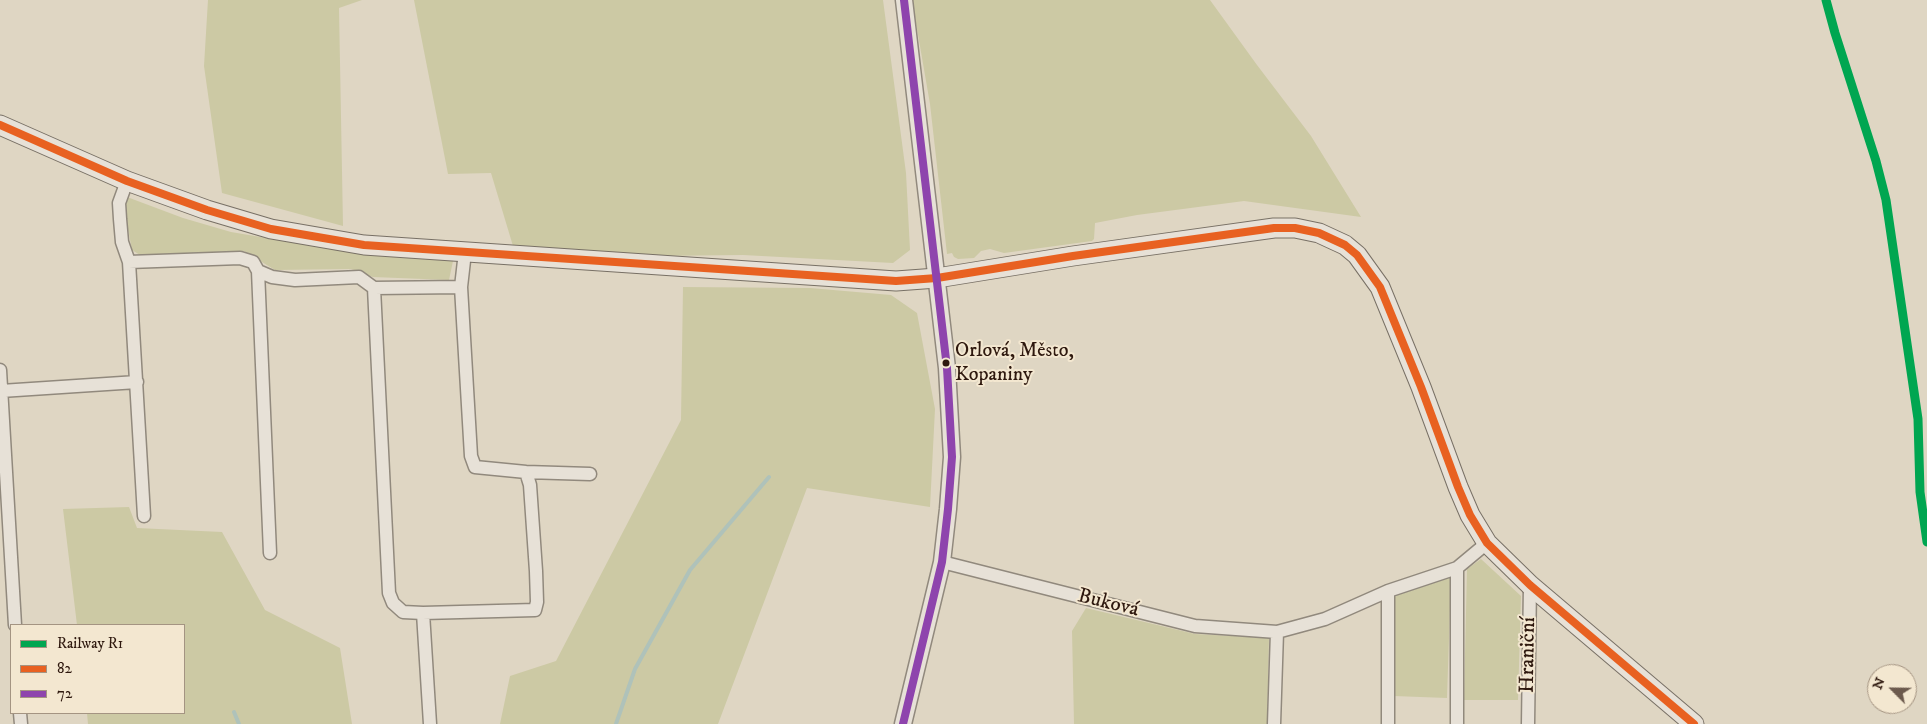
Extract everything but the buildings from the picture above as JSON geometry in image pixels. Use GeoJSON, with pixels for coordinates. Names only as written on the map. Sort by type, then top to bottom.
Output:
{"type":"FeatureCollection","features":[{"type":"Feature","properties":{"kind":"main road","name":"Hraniční"},"geometry":{"type":"LineString","coordinates":[[0,125],[127,181],[207,210],[271,229],[364,245],[896,281],[937,278],[1073,256],[1274,228],[1304,230],[1332,238],[1345,245],[1357,256],[1380,287],[1421,386],[1458,487],[1470,515],[1487,543],[1530,585],[1694,724]]}},
{"type":"Feature","properties":{"kind":"street"},"geometry":{"type":"LineString","coordinates":[[903,724],[942,562],[952,457],[947,368],[904,0]]}},
{"type":"Feature","properties":{"kind":"street"},"geometry":{"type":"LineString","coordinates":[[127,181],[119,203],[122,242],[129,262],[144,516]]}},
{"type":"Feature","properties":{"kind":"street"},"geometry":{"type":"LineString","coordinates":[[465,252],[461,287],[471,456],[475,467],[526,472],[590,474]]}},
{"type":"Feature","properties":{"kind":"street"},"geometry":{"type":"LineString","coordinates":[[129,262],[240,258],[253,262],[258,271],[270,554]]}},
{"type":"Feature","properties":{"kind":"street"},"geometry":{"type":"LineString","coordinates":[[258,271],[272,277],[295,280],[359,277],[374,288],[461,287]]}},
{"type":"Feature","properties":{"kind":"street"},"geometry":{"type":"LineString","coordinates":[[374,288],[389,593],[392,603],[403,612],[423,613],[535,610],[537,602],[536,571],[530,485],[526,472]]}},
{"type":"Feature","properties":{"kind":"street"},"geometry":{"type":"LineString","coordinates":[[0,370],[15,624]]}},
{"type":"Feature","properties":{"kind":"street"},"geometry":{"type":"LineString","coordinates":[[1,391],[137,382]]}},
{"type":"Feature","properties":{"kind":"street","name":"Buková"},"geometry":{"type":"LineString","coordinates":[[942,562],[1195,626],[1277,632],[1325,619],[1388,591],[1457,568],[1487,543]]}},
{"type":"Feature","properties":{"kind":"street"},"geometry":{"type":"LineString","coordinates":[[1457,568],[1457,724]]}},
{"type":"Feature","properties":{"kind":"street","name":"Hraniční"},"geometry":{"type":"LineString","coordinates":[[1528,724],[1530,585]]}},
{"type":"Feature","properties":{"kind":"street"},"geometry":{"type":"LineString","coordinates":[[1388,591],[1388,724]]}},
{"type":"Feature","properties":{"kind":"street"},"geometry":{"type":"LineString","coordinates":[[423,613],[430,724]]}},
{"type":"Feature","properties":{"kind":"street"},"geometry":{"type":"LineString","coordinates":[[1274,724],[1277,632]]}},
{"type":"Feature","properties":{"kind":"shaded area"},"geometry":{"type":"Polygon","coordinates":[[[208,0],[362,0],[339,8],[343,226],[222,193],[204,66],[208,0]]]}},
{"type":"Feature","properties":{"kind":"shaded area"},"geometry":{"type":"Polygon","coordinates":[[[414,0],[883,0],[906,173],[910,250],[893,263],[743,255],[650,256],[513,246],[491,173],[448,174],[414,0]]]}},
{"type":"Feature","properties":{"kind":"shaded area"},"geometry":{"type":"Polygon","coordinates":[[[912,0],[1210,0],[1311,136],[1361,217],[1244,201],[1137,215],[1095,223],[1094,239],[1092,241],[1004,253],[990,249],[981,251],[974,258],[958,259],[952,253],[947,254],[930,104],[912,0]]]}},
{"type":"Feature","properties":{"kind":"shaded area"},"geometry":{"type":"Polygon","coordinates":[[[127,197],[183,218],[231,232],[367,255],[453,261],[449,280],[373,277],[351,269],[275,270],[244,251],[140,255],[132,250],[124,208],[127,197]]]}},
{"type":"Feature","properties":{"kind":"shaded area"},"geometry":{"type":"Polygon","coordinates":[[[683,287],[810,288],[891,295],[917,313],[935,409],[930,507],[807,488],[718,724],[500,724],[510,676],[556,661],[681,420],[683,287]]]}},
{"type":"Feature","properties":{"kind":"shaded area"},"geometry":{"type":"Polygon","coordinates":[[[129,507],[137,528],[222,532],[265,610],[340,648],[352,724],[88,724],[87,714],[185,714],[185,624],[77,624],[63,509],[129,507]]]}},
{"type":"Feature","properties":{"kind":"shaded area"},"geometry":{"type":"Polygon","coordinates":[[[1481,559],[1521,596],[1518,700],[1464,700],[1467,569],[1481,559]]]}},
{"type":"Feature","properties":{"kind":"shaded area"},"geometry":{"type":"Polygon","coordinates":[[[1451,577],[1447,698],[1394,696],[1394,596],[1451,577]]]}},
{"type":"Feature","properties":{"kind":"shaded area"},"geometry":{"type":"Polygon","coordinates":[[[1086,608],[1195,634],[1269,638],[1267,724],[1074,724],[1072,631],[1086,608]]]}},
{"type":"Feature","properties":{"kind":"waterway"},"geometry":{"type":"LineString","coordinates":[[616,724],[635,669],[690,570],[769,477]]}},
{"type":"Feature","properties":{"kind":"waterway"},"geometry":{"type":"LineString","coordinates":[[234,712],[239,724]]}},
{"type":"Feature","properties":{"kind":"rail line","name":"R1"},"geometry":{"type":"LineString","coordinates":[[1826,0],[1876,161],[1886,200],[1918,419],[1920,492],[1927,542]]}},
{"type":"Feature","properties":{"kind":"transit line","name":"72"},"geometry":{"type":"LineString","coordinates":[[903,724],[942,562],[952,457],[947,368],[904,0]]}},
{"type":"Feature","properties":{"kind":"transit line","name":"82"},"geometry":{"type":"LineString","coordinates":[[0,125],[127,181],[207,210],[271,229],[364,245],[896,281],[937,278],[1073,256],[1274,228],[1295,228],[1319,233],[1345,245],[1357,255],[1380,287],[1421,387],[1458,487],[1470,515],[1487,543],[1530,585],[1694,724]]}},
{"type":"Feature","properties":{"kind":"place","name":"Orlová, Město, Kopaniny"},"geometry":{"type":"Point","coordinates":[946,363]}}]}
